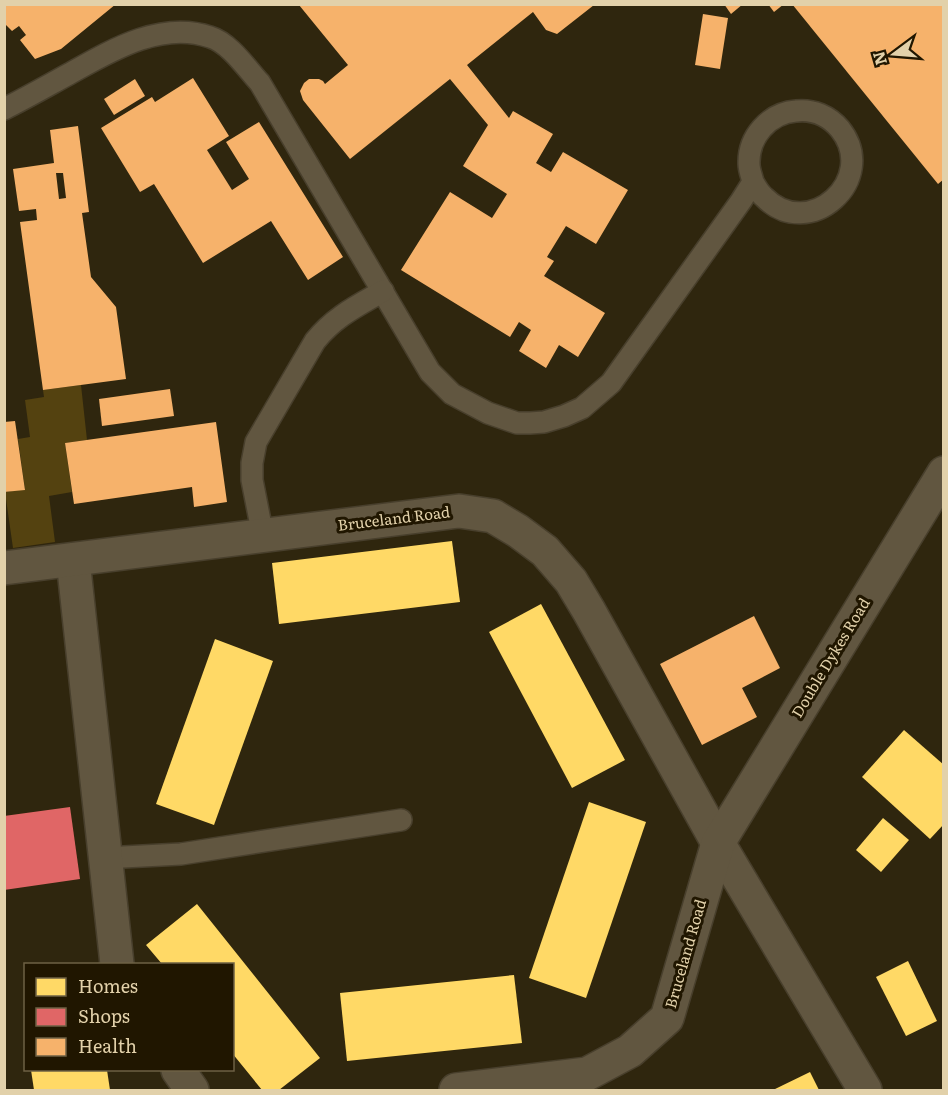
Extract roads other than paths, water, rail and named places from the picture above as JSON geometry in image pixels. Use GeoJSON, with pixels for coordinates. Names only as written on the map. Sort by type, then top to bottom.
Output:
{"type":"FeatureCollection","features":[{"type":"Feature","properties":{"kind":"street","name":"Double Dykes Road"},"geometry":{"type":"LineString","coordinates":[[718,843],[944,473]]}},
{"type":"Feature","properties":{"kind":"street","name":"Bruceland Road"},"geometry":{"type":"LineString","coordinates":[[4,568],[459,511],[493,516],[518,531],[545,551],[571,581],[590,611],[718,843],[865,1090]]}},
{"type":"Feature","properties":{"kind":"street"},"geometry":{"type":"LineString","coordinates":[[73,560],[117,963]]}},
{"type":"Feature","properties":{"kind":"street","name":"Bruceland Road"},"geometry":{"type":"LineString","coordinates":[[456,1090],[587,1074],[630,1051],[667,1018],[718,843]]}},
{"type":"Feature","properties":{"kind":"street"},"geometry":{"type":"LineString","coordinates":[[179,1071],[192,1090]]}},
{"type":"Feature","properties":{"kind":"lane"},"geometry":{"type":"LineString","coordinates":[[4,109],[123,45],[167,33],[185,32],[212,37],[234,53],[260,83],[430,372],[452,394],[488,413],[517,423],[544,422],[564,416],[582,408],[611,383],[753,182],[749,165],[751,147],[759,131],[771,119],[787,112],[805,110],[822,115],[836,124],[846,136],[851,152],[851,168],[847,184],[838,197],[825,207],[809,212],[793,213],[777,207],[763,197],[753,182]]}},
{"type":"Feature","properties":{"kind":"lane"},"geometry":{"type":"LineString","coordinates":[[263,536],[252,480],[256,442],[315,341],[325,328],[339,316],[383,291]]}},
{"type":"Feature","properties":{"kind":"lane"},"geometry":{"type":"LineString","coordinates":[[104,858],[181,854],[401,820]]}}]}
